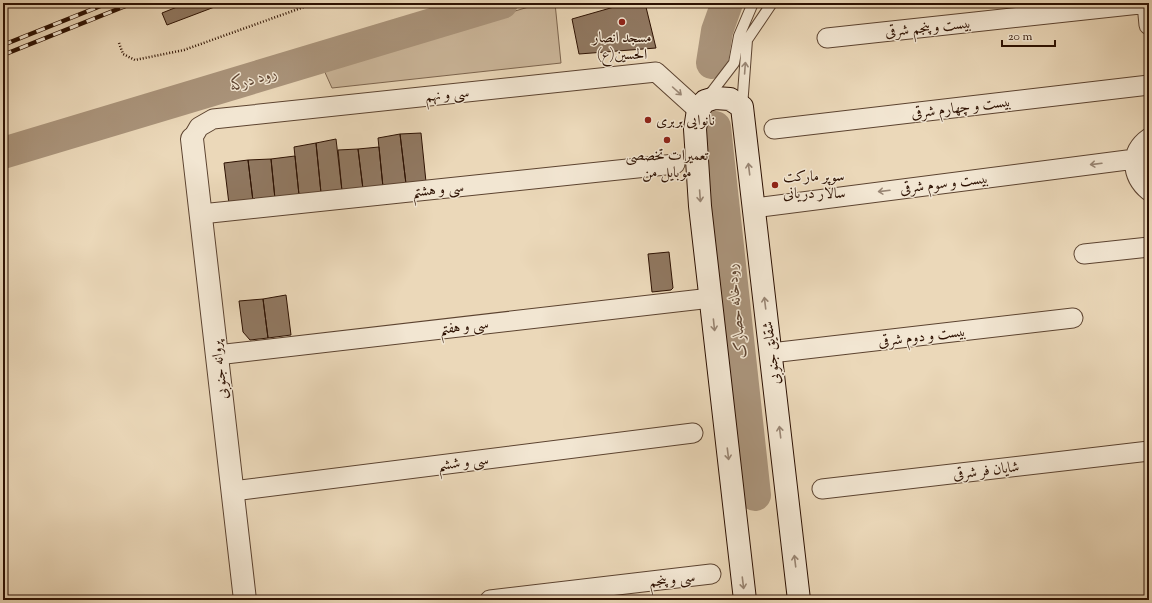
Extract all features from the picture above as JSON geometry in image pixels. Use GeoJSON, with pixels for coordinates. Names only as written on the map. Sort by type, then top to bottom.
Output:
{"type":"FeatureCollection","features":[{"type":"Feature","properties":{"kind":"main road"},"geometry":{"type":"LineString","coordinates":[[742,107],[730,99],[715,98],[699,113],[700,206],[745,600]]}},
{"type":"Feature","properties":{"kind":"main road","name":"شقایق جنوبی"},"geometry":{"type":"LineString","coordinates":[[742,107],[799,600]]}},
{"type":"Feature","properties":{"kind":"main road","name":"پروانه جنوبی"},"geometry":{"type":"LineString","coordinates":[[192,140],[245,600]]}},
{"type":"Feature","properties":{"kind":"street"},"geometry":{"type":"LineString","coordinates":[[1148,4],[1149,25]]}},
{"type":"Feature","properties":{"kind":"street","name":"بیست و پنجم شرقی"},"geometry":{"type":"LineString","coordinates":[[827,38],[1148,4]]}},
{"type":"Feature","properties":{"kind":"street","name":"سی و نهم"},"geometry":{"type":"LineString","coordinates":[[192,140],[199,127],[214,119],[656,72],[699,113]]}},
{"type":"Feature","properties":{"kind":"street","name":"بیست و چهارم شرقی"},"geometry":{"type":"LineString","coordinates":[[774,129],[1149,85]]}},
{"type":"Feature","properties":{"kind":"street"},"geometry":{"type":"LineString","coordinates":[[1149,138],[1140,146],[1135,159],[1137,177],[1149,191]]}},
{"type":"Feature","properties":{"kind":"street","name":"بیست و سوم شرقی"},"geometry":{"type":"LineString","coordinates":[[754,208],[1135,159]]}},
{"type":"Feature","properties":{"kind":"street","name":"سی و هشتم"},"geometry":{"type":"LineString","coordinates":[[201,214],[675,164]]}},
{"type":"Feature","properties":{"kind":"street"},"geometry":{"type":"LineString","coordinates":[[1084,254],[1149,247]]}},
{"type":"Feature","properties":{"kind":"street","name":"سی و هفتم"},"geometry":{"type":"LineString","coordinates":[[217,355],[711,298]]}},
{"type":"Feature","properties":{"kind":"street","name":"بیست و دوم شرقی"},"geometry":{"type":"LineString","coordinates":[[771,353],[1073,318]]}},
{"type":"Feature","properties":{"kind":"street","name":"سی و ششم"},"geometry":{"type":"LineString","coordinates":[[233,491],[693,434]]}},
{"type":"Feature","properties":{"kind":"street","name":"شایان فر شرقی"},"geometry":{"type":"LineString","coordinates":[[822,489],[1149,451]]}},
{"type":"Feature","properties":{"kind":"street","name":"سی و پنجم"},"geometry":{"type":"LineString","coordinates":[[490,600],[711,574]]}},
{"type":"Feature","properties":{"kind":"lane"},"geometry":{"type":"LineString","coordinates":[[699,113],[734,63],[739,36],[753,3]]}},
{"type":"Feature","properties":{"kind":"lane"},"geometry":{"type":"LineString","coordinates":[[742,107],[747,40],[772,3]]}},
{"type":"Feature","properties":{"kind":"path"},"geometry":{"type":"LineString","coordinates":[[119,43],[123,54],[135,60],[184,50],[315,3]]}},
{"type":"Feature","properties":{"kind":"shaded area"},"geometry":{"type":"Polygon","coordinates":[[[542,3],[555,3],[561,63],[332,88],[323,68],[542,3]]]}},
{"type":"Feature","properties":{"kind":"building"},"geometry":{"type":"Polygon","coordinates":[[[187,3],[225,3],[167,25],[162,13],[187,3]]]}},
{"type":"Feature","properties":{"kind":"building"},"geometry":{"type":"Polygon","coordinates":[[[628,3],[645,3],[656,48],[579,54],[572,19],[628,3]]]}},
{"type":"Feature","properties":{"kind":"building"},"geometry":{"type":"Polygon","coordinates":[[[421,133],[426,182],[406,184],[400,134],[421,133]]]}},
{"type":"Feature","properties":{"kind":"building"},"geometry":{"type":"Polygon","coordinates":[[[400,134],[406,184],[383,187],[378,138],[400,134]]]}},
{"type":"Feature","properties":{"kind":"building"},"geometry":{"type":"Polygon","coordinates":[[[336,139],[342,191],[321,193],[316,143],[336,139]]]}},
{"type":"Feature","properties":{"kind":"building"},"geometry":{"type":"Polygon","coordinates":[[[316,143],[321,193],[299,195],[294,147],[316,143]]]}},
{"type":"Feature","properties":{"kind":"building"},"geometry":{"type":"Polygon","coordinates":[[[379,147],[383,187],[363,189],[358,149],[379,147]]]}},
{"type":"Feature","properties":{"kind":"building"},"geometry":{"type":"Polygon","coordinates":[[[358,149],[363,189],[342,191],[338,150],[358,149]]]}},
{"type":"Feature","properties":{"kind":"building"},"geometry":{"type":"Polygon","coordinates":[[[295,156],[299,195],[275,199],[271,159],[295,156]]]}},
{"type":"Feature","properties":{"kind":"building"},"geometry":{"type":"Polygon","coordinates":[[[271,159],[275,199],[253,201],[248,160],[271,159]]]}},
{"type":"Feature","properties":{"kind":"building"},"geometry":{"type":"Polygon","coordinates":[[[248,160],[253,201],[229,204],[224,163],[248,160]]]}},
{"type":"Feature","properties":{"kind":"building"},"geometry":{"type":"Polygon","coordinates":[[[669,252],[673,288],[671,290],[652,292],[648,254],[669,252]]]}},
{"type":"Feature","properties":{"kind":"building"},"geometry":{"type":"Polygon","coordinates":[[[286,295],[291,335],[268,338],[263,299],[286,295]]]}},
{"type":"Feature","properties":{"kind":"building"},"geometry":{"type":"Polygon","coordinates":[[[263,299],[268,338],[250,340],[243,332],[239,301],[263,299]]]}},
{"type":"Feature","properties":{"kind":"waterway","name":"رود درکه"},"geometry":{"type":"LineString","coordinates":[[3,153],[502,3]]}},
{"type":"Feature","properties":{"kind":"waterway","name":"رودخانه حصارک"},"geometry":{"type":"LineString","coordinates":[[712,63],[717,31],[727,3]]}},
{"type":"Feature","properties":{"kind":"waterway","name":"رودخانه حصارک"},"geometry":{"type":"LineString","coordinates":[[715,127],[755,495]]}},
{"type":"Feature","properties":{"kind":"railway"},"geometry":{"type":"LineString","coordinates":[[3,45],[108,3]]}},
{"type":"Feature","properties":{"kind":"railway"},"geometry":{"type":"LineString","coordinates":[[3,55],[133,3]]}},
{"type":"Feature","properties":{"kind":"place","name":"مسجد انصار الحسین(ع)"},"geometry":{"type":"Point","coordinates":[622,22]}},
{"type":"Feature","properties":{"kind":"place","name":"نانوایی بربری"},"geometry":{"type":"Point","coordinates":[648,120]}},
{"type":"Feature","properties":{"kind":"place","name":"تعمیرات تخصصی موبایل من"},"geometry":{"type":"Point","coordinates":[667,140]}},
{"type":"Feature","properties":{"kind":"place","name":"سوپر مارکت سالار دریانی"},"geometry":{"type":"Point","coordinates":[775,185]}}]}
